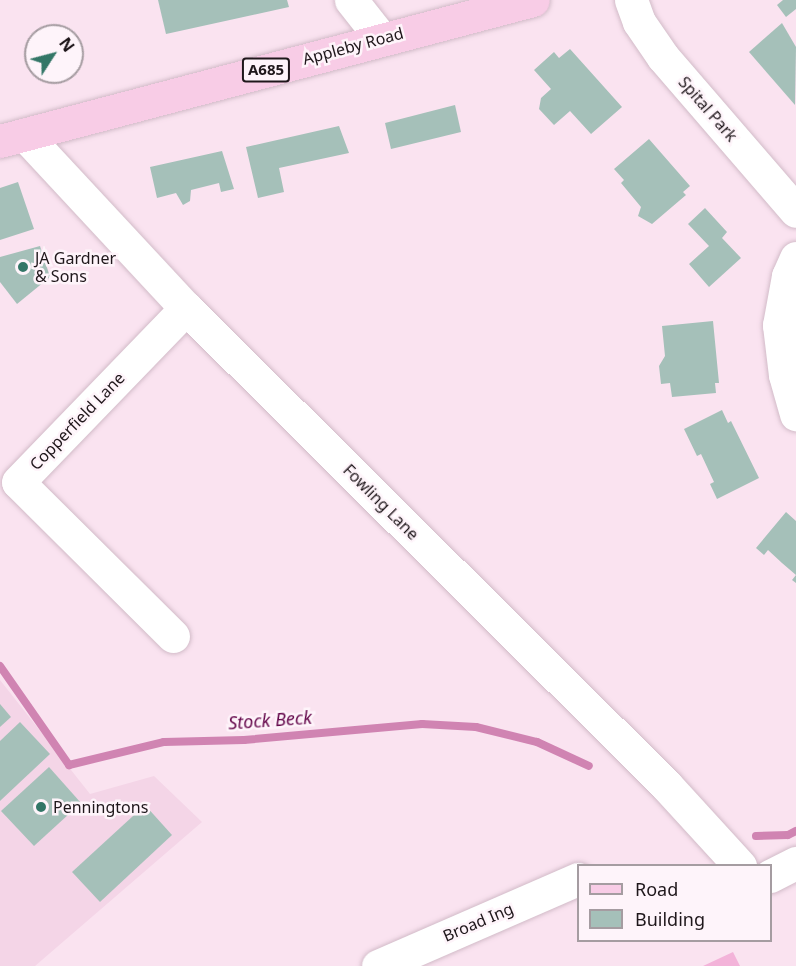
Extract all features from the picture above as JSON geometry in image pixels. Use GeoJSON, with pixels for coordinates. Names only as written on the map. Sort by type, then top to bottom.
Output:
{"type":"FeatureCollection","features":[{"type":"Feature","properties":{"kind":"main road","name":"Appleby Road"},"geometry":{"type":"LineString","coordinates":[[12,138],[381,38],[533,0]]}},
{"type":"Feature","properties":{"kind":"street"},"geometry":{"type":"LineString","coordinates":[[351,0],[381,38]]}},
{"type":"Feature","properties":{"kind":"street","name":"Spital Park"},"geometry":{"type":"LineString","coordinates":[[631,0],[639,22],[663,57],[796,211]]}},
{"type":"Feature","properties":{"kind":"street","name":"Fowling Lane"},"geometry":{"type":"LineString","coordinates":[[12,138],[666,785],[738,864]]}},
{"type":"Feature","properties":{"kind":"street"},"geometry":{"type":"LineString","coordinates":[[796,258],[788,276],[780,325],[785,375],[796,414]]}},
{"type":"Feature","properties":{"kind":"street","name":"Copperfield Lane"},"geometry":{"type":"LineString","coordinates":[[173,636],[18,482],[186,308]]}},
{"type":"Feature","properties":{"kind":"street"},"geometry":{"type":"LineString","coordinates":[[772,875],[796,863]]}},
{"type":"Feature","properties":{"kind":"street","name":"Broad Ing"},"geometry":{"type":"LineString","coordinates":[[378,966],[421,957],[577,880]]}},
{"type":"Feature","properties":{"kind":"shaded area"},"geometry":{"type":"Polygon","coordinates":[[[0,680],[90,794],[154,776],[202,822],[35,966],[0,966],[0,680]]]}},
{"type":"Feature","properties":{"kind":"shaded area"},"geometry":{"type":"Polygon","coordinates":[[[733,952],[740,966],[703,966],[733,952]]]}},
{"type":"Feature","properties":{"kind":"building"},"geometry":{"type":"Polygon","coordinates":[[[158,0],[287,0],[289,7],[166,34],[158,0]]]}},
{"type":"Feature","properties":{"kind":"building"},"geometry":{"type":"Polygon","coordinates":[[[783,0],[796,0],[796,9],[786,17],[777,5],[783,0]]]}},
{"type":"Feature","properties":{"kind":"building"},"geometry":{"type":"Polygon","coordinates":[[[782,23],[796,47],[795,105],[749,52],[782,23]]]}},
{"type":"Feature","properties":{"kind":"building"},"geometry":{"type":"Polygon","coordinates":[[[570,49],[622,107],[591,134],[570,111],[554,125],[539,109],[541,98],[551,89],[534,70],[554,52],[559,58],[570,49]]]}},
{"type":"Feature","properties":{"kind":"building"},"geometry":{"type":"Polygon","coordinates":[[[455,105],[461,132],[391,149],[385,123],[455,105]]]}},
{"type":"Feature","properties":{"kind":"building"},"geometry":{"type":"Polygon","coordinates":[[[339,126],[349,153],[279,168],[284,192],[258,198],[246,147],[339,126]]]}},
{"type":"Feature","properties":{"kind":"building"},"geometry":{"type":"Polygon","coordinates":[[[649,139],[690,186],[683,192],[686,195],[652,224],[638,216],[641,207],[621,183],[624,180],[614,169],[649,139]]]}},
{"type":"Feature","properties":{"kind":"building"},"geometry":{"type":"Polygon","coordinates":[[[222,151],[234,189],[221,192],[219,183],[191,190],[190,201],[183,205],[176,193],[157,198],[150,167],[222,151]]]}},
{"type":"Feature","properties":{"kind":"building"},"geometry":{"type":"Polygon","coordinates":[[[18,182],[34,229],[0,240],[0,188],[18,182]]]}},
{"type":"Feature","properties":{"kind":"building"},"geometry":{"type":"Polygon","coordinates":[[[705,208],[727,232],[722,238],[741,258],[709,287],[689,264],[709,246],[688,224],[705,208]]]}},
{"type":"Feature","properties":{"kind":"building","name":"JA Gardner & Sons"},"geometry":{"type":"Polygon","coordinates":[[[40,246],[50,277],[17,304],[0,282],[0,257],[40,246]]]}},
{"type":"Feature","properties":{"kind":"building"},"geometry":{"type":"Polygon","coordinates":[[[713,321],[719,383],[715,383],[716,393],[672,397],[670,383],[661,384],[659,366],[665,356],[662,326],[713,321]]]}},
{"type":"Feature","properties":{"kind":"building"},"geometry":{"type":"Polygon","coordinates":[[[722,410],[728,423],[731,421],[759,478],[717,499],[710,484],[714,482],[701,454],[697,456],[684,429],[722,410]]]}},
{"type":"Feature","properties":{"kind":"building"},"geometry":{"type":"Polygon","coordinates":[[[786,512],[796,521],[796,575],[768,550],[764,555],[756,548],[786,512]]]}},
{"type":"Feature","properties":{"kind":"building"},"geometry":{"type":"Polygon","coordinates":[[[0,704],[11,717],[0,727],[0,704]]]}},
{"type":"Feature","properties":{"kind":"building"},"geometry":{"type":"Polygon","coordinates":[[[20,722],[50,754],[0,801],[0,741],[20,722]]]}},
{"type":"Feature","properties":{"kind":"building","name":"Penningtons"},"geometry":{"type":"Polygon","coordinates":[[[49,767],[81,803],[34,846],[1,811],[49,767]]]}},
{"type":"Feature","properties":{"kind":"building"},"geometry":{"type":"Polygon","coordinates":[[[145,805],[172,835],[100,902],[72,872],[145,805]]]}},
{"type":"Feature","properties":{"kind":"waterway","name":"Stock Beck"},"geometry":{"type":"LineString","coordinates":[[0,666],[69,765],[164,742],[244,740],[422,724],[476,727],[537,742],[589,766]]}},
{"type":"Feature","properties":{"kind":"waterway","name":"Stock Beck"},"geometry":{"type":"LineString","coordinates":[[756,836],[788,835],[796,831]]}},
{"type":"Feature","properties":{"kind":"place","name":"JA Gardner & Sons"},"geometry":{"type":"Point","coordinates":[23,267]}},
{"type":"Feature","properties":{"kind":"place","name":"Penningtons"},"geometry":{"type":"Point","coordinates":[41,807]}}]}
